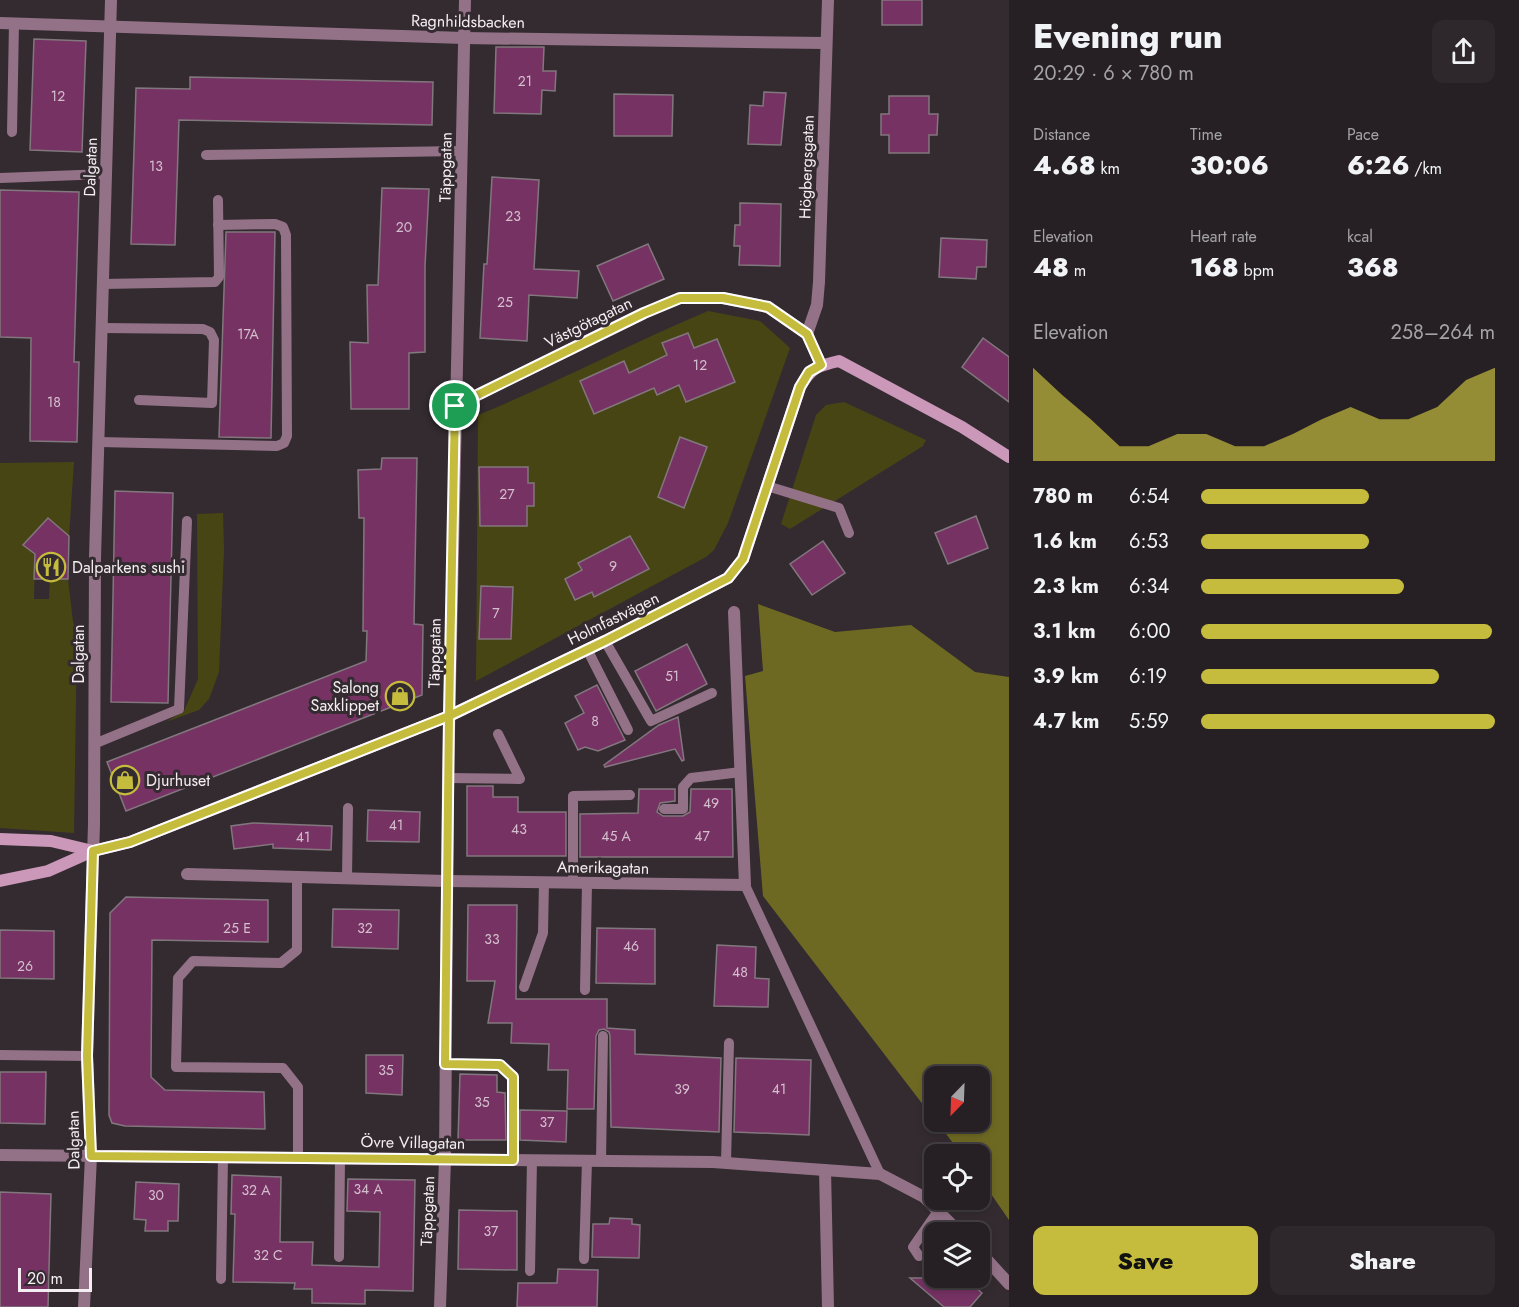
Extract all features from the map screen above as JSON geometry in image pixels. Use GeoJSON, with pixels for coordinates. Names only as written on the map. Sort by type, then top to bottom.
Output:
{"type":"FeatureCollection","features":[{"type":"Feature","properties":{"kind":"street","name":"Dalgatan"},"geometry":{"type":"LineString","coordinates":[[84,1307],[91,1156],[87,1056],[93,851],[95,558],[111,0]]}},
{"type":"Feature","properties":{"kind":"street","name":"Täppgatan"},"geometry":{"type":"LineString","coordinates":[[440,1307],[445,1159],[449,716],[465,0]]}},
{"type":"Feature","properties":{"kind":"street","name":"Högbergsgatan"},"geometry":{"type":"LineString","coordinates":[[807,334],[817,305],[819,282],[828,0]]}},
{"type":"Feature","properties":{"kind":"street","name":"Ragnhildsbacken"},"geometry":{"type":"LineString","coordinates":[[0,23],[464,38],[825,43]]}},
{"type":"Feature","properties":{"kind":"street","name":"Västgötagatan"},"geometry":{"type":"LineString","coordinates":[[455,406],[644,313],[680,298],[723,298],[768,307],[807,334]]}},
{"type":"Feature","properties":{"kind":"street"},"geometry":{"type":"LineString","coordinates":[[807,334],[821,365],[839,362],[962,427],[1009,456]]}},
{"type":"Feature","properties":{"kind":"street","name":"Holmfastvägen"},"geometry":{"type":"LineString","coordinates":[[0,881],[48,871],[93,851],[130,842],[449,716],[605,641],[728,578],[743,559],[800,387],[809,372],[821,365]]}},
{"type":"Feature","properties":{"kind":"street"},"geometry":{"type":"LineString","coordinates":[[734,612],[745,885]]}},
{"type":"Feature","properties":{"kind":"street"},"geometry":{"type":"LineString","coordinates":[[0,839],[51,841],[93,851]]}},
{"type":"Feature","properties":{"kind":"street","name":"Amerikagatan"},"geometry":{"type":"LineString","coordinates":[[186,874],[446,881],[745,885]]}},
{"type":"Feature","properties":{"kind":"street","name":"Övre Villagatan"},"geometry":{"type":"LineString","coordinates":[[0,1155],[726,1162],[880,1173],[924,1197],[949,1222]]}},
{"type":"Feature","properties":{"kind":"street"},"geometry":{"type":"LineString","coordinates":[[825,1170],[828,1307]]}},
{"type":"Feature","properties":{"kind":"street"},"geometry":{"type":"LineString","coordinates":[[990,1263],[1009,1284]]}},
{"type":"Feature","properties":{"kind":"lane"},"geometry":{"type":"LineString","coordinates":[[12,132],[14,23]]}},
{"type":"Feature","properties":{"kind":"lane"},"geometry":{"type":"LineString","coordinates":[[206,155],[461,151]]}},
{"type":"Feature","properties":{"kind":"lane"},"geometry":{"type":"LineString","coordinates":[[0,178],[106,174]]}},
{"type":"Feature","properties":{"kind":"lane"},"geometry":{"type":"LineString","coordinates":[[103,284],[215,282],[219,277],[219,200]]}},
{"type":"Feature","properties":{"kind":"lane"},"geometry":{"type":"LineString","coordinates":[[99,442],[277,446],[284,443],[287,436],[286,235],[283,227],[275,224],[218,225]]}},
{"type":"Feature","properties":{"kind":"lane"},"geometry":{"type":"LineString","coordinates":[[102,328],[203,329],[210,332],[214,340],[212,403],[139,400]]}},
{"type":"Feature","properties":{"kind":"lane"},"geometry":{"type":"LineString","coordinates":[[767,486],[839,508],[849,533]]}},
{"type":"Feature","properties":{"kind":"lane"},"geometry":{"type":"LineString","coordinates":[[94,744],[179,709],[187,521]]}},
{"type":"Feature","properties":{"kind":"lane"},"geometry":{"type":"LineString","coordinates":[[605,641],[651,721],[712,693]]}},
{"type":"Feature","properties":{"kind":"lane"},"geometry":{"type":"LineString","coordinates":[[587,649],[628,730]]}},
{"type":"Feature","properties":{"kind":"lane"},"geometry":{"type":"LineString","coordinates":[[448,778],[520,780],[498,734]]}},
{"type":"Feature","properties":{"kind":"lane"},"geometry":{"type":"LineString","coordinates":[[664,809],[683,809],[683,787],[691,778],[741,772]]}},
{"type":"Feature","properties":{"kind":"lane"},"geometry":{"type":"LineString","coordinates":[[573,883],[573,796],[630,795]]}},
{"type":"Feature","properties":{"kind":"lane"},"geometry":{"type":"LineString","coordinates":[[346,879],[348,808]]}},
{"type":"Feature","properties":{"kind":"lane"},"geometry":{"type":"LineString","coordinates":[[297,877],[297,950],[281,963],[193,961],[178,978],[176,1067],[283,1068],[298,1087],[298,1158]]}},
{"type":"Feature","properties":{"kind":"lane"},"geometry":{"type":"LineString","coordinates":[[524,987],[543,933],[543,882]]}},
{"type":"Feature","properties":{"kind":"lane"},"geometry":{"type":"LineString","coordinates":[[585,990],[587,883]]}},
{"type":"Feature","properties":{"kind":"lane"},"geometry":{"type":"LineString","coordinates":[[745,885],[880,1173]]}},
{"type":"Feature","properties":{"kind":"lane"},"geometry":{"type":"LineString","coordinates":[[601,1161],[603,1036]]}},
{"type":"Feature","properties":{"kind":"lane"},"geometry":{"type":"LineString","coordinates":[[726,1162],[729,1043]]}},
{"type":"Feature","properties":{"kind":"lane"},"geometry":{"type":"LineString","coordinates":[[0,1054],[87,1056]]}},
{"type":"Feature","properties":{"kind":"lane"},"geometry":{"type":"LineString","coordinates":[[445,1064],[500,1065],[513,1077],[513,1160]]}},
{"type":"Feature","properties":{"kind":"lane"},"geometry":{"type":"LineString","coordinates":[[221,1279],[224,1157]]}},
{"type":"Feature","properties":{"kind":"lane"},"geometry":{"type":"LineString","coordinates":[[339,1257],[340,1158]]}},
{"type":"Feature","properties":{"kind":"lane"},"geometry":{"type":"LineString","coordinates":[[530,1271],[532,1160]]}},
{"type":"Feature","properties":{"kind":"lane"},"geometry":{"type":"LineString","coordinates":[[584,1259],[587,1161]]}},
{"type":"Feature","properties":{"kind":"lane"},"geometry":{"type":"LineString","coordinates":[[919,1256],[913,1247],[938,1211]]}},
{"type":"Feature","properties":{"kind":"shaded area"},"geometry":{"type":"Polygon","coordinates":[[[708,311],[760,321],[790,348],[728,523],[714,550],[706,557],[476,681],[478,415],[708,311]]]}},
{"type":"Feature","properties":{"kind":"shaded area"},"geometry":{"type":"Polygon","coordinates":[[[844,402],[926,440],[923,446],[790,529],[781,524],[816,415],[826,405],[844,402]]]}},
{"type":"Feature","properties":{"kind":"shaded area"},"geometry":{"type":"Polygon","coordinates":[[[74,462],[69,536],[48,518],[23,544],[35,554],[34,599],[49,599],[50,579],[68,579],[73,622],[77,631],[74,833],[0,828],[0,463],[74,462]]]}},
{"type":"Feature","properties":{"kind":"shaded area"},"geometry":{"type":"Polygon","coordinates":[[[223,513],[224,550],[219,672],[209,699],[199,710],[166,722],[184,711],[198,679],[197,514],[223,513]]]}},
{"type":"Feature","properties":{"kind":"shaded area"},"geometry":{"type":"Polygon","coordinates":[[[758,604],[835,632],[911,625],[975,672],[1009,677],[1009,1220],[990,1192],[990,1144],[954,1144],[945,1132],[990,1132],[990,1066],[924,1066],[924,1106],[763,896],[745,676],[763,671],[758,604]]]}},
{"type":"Feature","properties":{"kind":"building"},"geometry":{"type":"Polygon","coordinates":[[[882,0],[922,0],[922,25],[882,25],[882,0]]]}},
{"type":"Feature","properties":{"kind":"building"},"geometry":{"type":"Polygon","coordinates":[[[34,39],[86,41],[82,152],[30,150],[34,39]]]}},
{"type":"Feature","properties":{"kind":"building"},"geometry":{"type":"Polygon","coordinates":[[[496,47],[544,47],[543,71],[556,71],[555,91],[542,90],[541,114],[494,113],[496,47]]]}},
{"type":"Feature","properties":{"kind":"building"},"geometry":{"type":"Polygon","coordinates":[[[190,77],[433,82],[432,125],[179,120],[175,245],[131,244],[136,88],[190,89],[190,77]]]}},
{"type":"Feature","properties":{"kind":"building"},"geometry":{"type":"Polygon","coordinates":[[[764,92],[786,93],[781,145],[748,144],[750,105],[763,106],[764,92]]]}},
{"type":"Feature","properties":{"kind":"building"},"geometry":{"type":"Polygon","coordinates":[[[614,94],[673,95],[672,136],[614,136],[614,94]]]}},
{"type":"Feature","properties":{"kind":"building"},"geometry":{"type":"Polygon","coordinates":[[[889,96],[929,96],[929,114],[938,114],[937,135],[929,135],[929,153],[889,153],[889,135],[881,135],[881,114],[889,114],[889,96]]]}},
{"type":"Feature","properties":{"kind":"building"},"geometry":{"type":"Polygon","coordinates":[[[492,177],[539,180],[534,269],[579,271],[577,298],[529,295],[527,341],[480,338],[492,177]]]}},
{"type":"Feature","properties":{"kind":"building"},"geometry":{"type":"Polygon","coordinates":[[[382,188],[429,189],[425,266],[425,352],[409,353],[409,409],[351,409],[350,342],[368,343],[367,285],[378,285],[382,188]]]}},
{"type":"Feature","properties":{"kind":"building"},"geometry":{"type":"Polygon","coordinates":[[[0,190],[79,192],[74,362],[79,362],[77,442],[30,441],[31,338],[0,337],[0,190]]]}},
{"type":"Feature","properties":{"kind":"building"},"geometry":{"type":"Polygon","coordinates":[[[740,203],[781,204],[780,266],[739,265],[740,246],[734,246],[735,225],[740,225],[740,203]]]}},
{"type":"Feature","properties":{"kind":"building"},"geometry":{"type":"Polygon","coordinates":[[[226,232],[275,232],[271,438],[219,437],[226,232]]]}},
{"type":"Feature","properties":{"kind":"building"},"geometry":{"type":"Polygon","coordinates":[[[941,238],[987,240],[986,267],[977,267],[976,279],[939,277],[941,238]]]}},
{"type":"Feature","properties":{"kind":"building"},"geometry":{"type":"Polygon","coordinates":[[[648,244],[664,279],[613,301],[597,266],[648,244]]]}},
{"type":"Feature","properties":{"kind":"building"},"geometry":{"type":"Polygon","coordinates":[[[688,333],[694,348],[717,339],[735,382],[686,402],[679,385],[657,395],[654,388],[594,414],[580,381],[624,361],[629,373],[667,355],[662,343],[688,333]]]}},
{"type":"Feature","properties":{"kind":"building"},"geometry":{"type":"Polygon","coordinates":[[[983,338],[1009,357],[1009,402],[962,367],[983,338]]]}},
{"type":"Feature","properties":{"kind":"building"},"geometry":{"type":"Polygon","coordinates":[[[680,437],[707,447],[684,508],[658,497],[680,437]]]}},
{"type":"Feature","properties":{"kind":"building"},"geometry":{"type":"Polygon","coordinates":[[[382,458],[417,458],[414,624],[423,625],[422,695],[126,811],[107,762],[366,661],[367,631],[363,631],[364,518],[359,518],[358,470],[381,469],[382,458]]]}},
{"type":"Feature","properties":{"kind":"building"},"geometry":{"type":"Polygon","coordinates":[[[479,467],[528,467],[528,483],[534,483],[534,506],[527,506],[527,526],[480,526],[479,467]]]}},
{"type":"Feature","properties":{"kind":"building"},"geometry":{"type":"Polygon","coordinates":[[[115,491],[173,493],[168,703],[111,702],[115,491]]]}},
{"type":"Feature","properties":{"kind":"building"},"geometry":{"type":"Polygon","coordinates":[[[976,516],[988,548],[948,564],[935,533],[976,516]]]}},
{"type":"Feature","properties":{"kind":"building","name":"Dalparkens sushi"},"geometry":{"type":"Polygon","coordinates":[[[48,518],[69,536],[68,579],[34,579],[35,554],[23,545],[48,518]]]}},
{"type":"Feature","properties":{"kind":"building"},"geometry":{"type":"Polygon","coordinates":[[[630,536],[649,569],[594,597],[592,592],[575,600],[565,579],[582,570],[578,563],[630,536]]]}},
{"type":"Feature","properties":{"kind":"building"},"geometry":{"type":"Polygon","coordinates":[[[823,541],[845,573],[812,595],[790,564],[823,541]]]}},
{"type":"Feature","properties":{"kind":"building"},"geometry":{"type":"Polygon","coordinates":[[[481,586],[513,587],[511,639],[479,639],[481,586]]]}},
{"type":"Feature","properties":{"kind":"building"},"geometry":{"type":"Polygon","coordinates":[[[687,644],[707,684],[656,711],[635,671],[687,644]]]}},
{"type":"Feature","properties":{"kind":"building"},"geometry":{"type":"Polygon","coordinates":[[[597,685],[625,740],[598,751],[585,747],[578,750],[565,723],[584,713],[575,696],[597,685]]]}},
{"type":"Feature","properties":{"kind":"building"},"geometry":{"type":"Polygon","coordinates":[[[678,717],[684,760],[682,761],[675,749],[605,767],[604,765],[659,725],[678,717]]]}},
{"type":"Feature","properties":{"kind":"building"},"geometry":{"type":"Polygon","coordinates":[[[467,786],[493,786],[493,797],[518,797],[518,812],[566,812],[566,856],[467,856],[467,786]]]}},
{"type":"Feature","properties":{"kind":"building"},"geometry":{"type":"Polygon","coordinates":[[[639,789],[675,789],[675,801],[660,803],[657,812],[663,816],[683,816],[690,812],[691,789],[732,789],[733,857],[580,857],[580,814],[638,813],[639,789]]]}},
{"type":"Feature","properties":{"kind":"building"},"geometry":{"type":"Polygon","coordinates":[[[368,810],[420,812],[419,842],[367,841],[368,810]]]}},
{"type":"Feature","properties":{"kind":"building"},"geometry":{"type":"Polygon","coordinates":[[[253,823],[332,826],[331,850],[273,848],[273,844],[234,849],[231,826],[253,823]]]}},
{"type":"Feature","properties":{"kind":"building"},"geometry":{"type":"Polygon","coordinates":[[[126,897],[268,900],[268,942],[152,940],[151,1077],[165,1090],[264,1092],[265,1129],[125,1126],[112,1123],[109,1115],[110,913],[126,897]]]}},
{"type":"Feature","properties":{"kind":"building"},"geometry":{"type":"Polygon","coordinates":[[[468,905],[517,905],[516,999],[607,999],[607,1028],[635,1030],[635,1054],[721,1058],[719,1132],[611,1127],[610,1036],[609,1032],[604,1029],[599,1030],[596,1036],[594,1109],[567,1109],[568,1070],[548,1070],[549,1044],[511,1043],[512,1023],[488,1023],[495,981],[467,981],[468,905]]]}},
{"type":"Feature","properties":{"kind":"building"},"geometry":{"type":"Polygon","coordinates":[[[333,909],[399,910],[398,949],[332,947],[333,909]]]}},
{"type":"Feature","properties":{"kind":"building"},"geometry":{"type":"Polygon","coordinates":[[[597,928],[655,929],[655,984],[596,983],[597,928]]]}},
{"type":"Feature","properties":{"kind":"building"},"geometry":{"type":"Polygon","coordinates":[[[0,930],[54,931],[54,979],[0,978],[0,930]]]}},
{"type":"Feature","properties":{"kind":"building"},"geometry":{"type":"Polygon","coordinates":[[[717,945],[756,947],[755,978],[769,979],[768,1007],[714,1006],[717,945]]]}},
{"type":"Feature","properties":{"kind":"building"},"geometry":{"type":"Polygon","coordinates":[[[366,1055],[403,1055],[402,1095],[366,1093],[366,1055]]]}},
{"type":"Feature","properties":{"kind":"building"},"geometry":{"type":"Polygon","coordinates":[[[736,1058],[811,1060],[809,1135],[734,1132],[736,1058]]]}},
{"type":"Feature","properties":{"kind":"building"},"geometry":{"type":"Polygon","coordinates":[[[0,1072],[46,1072],[45,1124],[0,1123],[0,1072]]]}},
{"type":"Feature","properties":{"kind":"building"},"geometry":{"type":"Polygon","coordinates":[[[460,1074],[497,1075],[497,1092],[505,1093],[506,1140],[458,1140],[460,1074]]]}},
{"type":"Feature","properties":{"kind":"building"},"geometry":{"type":"Polygon","coordinates":[[[520,1110],[567,1111],[566,1142],[520,1140],[520,1110]]]}},
{"type":"Feature","properties":{"kind":"building"},"geometry":{"type":"Polygon","coordinates":[[[232,1175],[281,1177],[280,1242],[313,1242],[312,1265],[379,1267],[380,1212],[347,1211],[348,1179],[415,1180],[413,1291],[365,1290],[365,1304],[312,1303],[312,1289],[294,1289],[295,1283],[233,1282],[235,1214],[231,1214],[232,1175]]]}},
{"type":"Feature","properties":{"kind":"building"},"geometry":{"type":"Polygon","coordinates":[[[136,1182],[179,1184],[178,1221],[168,1221],[168,1231],[145,1231],[146,1220],[134,1219],[136,1182]]]}},
{"type":"Feature","properties":{"kind":"building"},"geometry":{"type":"Polygon","coordinates":[[[0,1192],[51,1194],[48,1307],[0,1307],[0,1192]]]}},
{"type":"Feature","properties":{"kind":"building"},"geometry":{"type":"Polygon","coordinates":[[[459,1210],[517,1211],[517,1270],[458,1269],[459,1210]]]}},
{"type":"Feature","properties":{"kind":"building"},"geometry":{"type":"Polygon","coordinates":[[[610,1218],[632,1219],[632,1224],[640,1225],[639,1258],[592,1257],[593,1224],[609,1224],[610,1218]]]}},
{"type":"Feature","properties":{"kind":"building"},"geometry":{"type":"Polygon","coordinates":[[[558,1269],[598,1270],[597,1307],[517,1307],[518,1283],[557,1283],[558,1269]]]}},
{"type":"Feature","properties":{"kind":"building"},"geometry":{"type":"Polygon","coordinates":[[[910,1278],[924,1278],[924,1288],[976,1288],[982,1293],[970,1307],[944,1307],[910,1278]]]}},
{"type":"Feature","properties":{"kind":"place","name":"Dalparkens sushi"},"geometry":{"type":"Point","coordinates":[51,567]}},
{"type":"Feature","properties":{"kind":"place","name":"Salong Saxklippet"},"geometry":{"type":"Point","coordinates":[400,696]}},
{"type":"Feature","properties":{"kind":"place","name":"Djurhuset"},"geometry":{"type":"Point","coordinates":[125,780]}},
{"type":"Feature","properties":{"kind":"route"},"geometry":{"type":"LineString","coordinates":[[455,406],[449,716],[130,842],[93,851],[87,1056],[91,1156],[513,1160],[513,1077],[500,1065],[445,1064],[449,716],[605,641],[728,578],[743,559],[800,387],[809,372],[821,365],[807,334],[768,307],[723,298],[680,298],[644,313],[455,406]]}}]}
